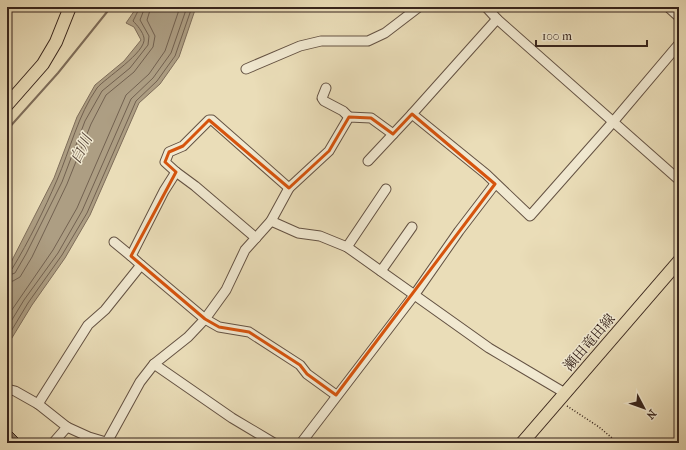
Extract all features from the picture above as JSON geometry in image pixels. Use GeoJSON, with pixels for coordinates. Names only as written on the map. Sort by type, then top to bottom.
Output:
{"type":"FeatureCollection","features":[{"type":"Feature","properties":{"kind":"main road"},"geometry":{"type":"LineString","coordinates":[[7,105],[43,64],[56,42],[70,7]]}},
{"type":"Feature","properties":{"kind":"main road","name":"瀬田竜田線"},"geometry":{"type":"LineString","coordinates":[[522,443],[679,261]]}},
{"type":"Feature","properties":{"kind":"street"},"geometry":{"type":"LineString","coordinates":[[246,69],[300,46],[321,41],[368,41],[385,33],[419,7]]}},
{"type":"Feature","properties":{"kind":"street"},"geometry":{"type":"LineString","coordinates":[[668,7],[679,17]]}},
{"type":"Feature","properties":{"kind":"street"},"geometry":{"type":"LineString","coordinates":[[368,161],[412,114],[492,12],[679,180]]}},
{"type":"Feature","properties":{"kind":"street"},"geometry":{"type":"LineString","coordinates":[[412,114],[486,174],[530,216],[679,44]]}},
{"type":"Feature","properties":{"kind":"street"},"geometry":{"type":"LineString","coordinates":[[326,88],[322,98],[324,101],[343,111],[349,117],[370,118],[393,134]]}},
{"type":"Feature","properties":{"kind":"street"},"geometry":{"type":"LineString","coordinates":[[7,389],[15,391],[38,404],[67,427],[89,437],[108,442],[140,382],[154,364],[188,337],[205,319],[226,290],[245,250],[272,221],[289,188],[329,151],[349,117]]}},
{"type":"Feature","properties":{"kind":"street"},"geometry":{"type":"LineString","coordinates":[[256,238],[165,162],[169,152],[183,146],[209,120],[212,120],[289,188]]}},
{"type":"Feature","properties":{"kind":"street"},"geometry":{"type":"LineString","coordinates":[[131,256],[164,191],[176,172]]}},
{"type":"Feature","properties":{"kind":"street"},"geometry":{"type":"LineString","coordinates":[[301,443],[336,395],[415,294],[458,231],[495,184]]}},
{"type":"Feature","properties":{"kind":"street"},"geometry":{"type":"LineString","coordinates":[[347,247],[386,189]]}},
{"type":"Feature","properties":{"kind":"street"},"geometry":{"type":"LineString","coordinates":[[272,221],[298,233],[320,236],[347,247],[489,348],[562,397]]}},
{"type":"Feature","properties":{"kind":"street"},"geometry":{"type":"LineString","coordinates":[[381,271],[412,227]]}},
{"type":"Feature","properties":{"kind":"street"},"geometry":{"type":"LineString","coordinates":[[114,242],[205,319],[219,327],[249,332],[300,365],[307,374],[336,395]]}},
{"type":"Feature","properties":{"kind":"street"},"geometry":{"type":"LineString","coordinates":[[38,404],[88,325],[105,310],[141,265]]}},
{"type":"Feature","properties":{"kind":"street"},"geometry":{"type":"LineString","coordinates":[[154,364],[232,418],[274,443]]}},
{"type":"Feature","properties":{"kind":"street"},"geometry":{"type":"LineString","coordinates":[[53,443],[67,427]]}},
{"type":"Feature","properties":{"kind":"path"},"geometry":{"type":"LineString","coordinates":[[562,397],[618,443]]}},
{"type":"Feature","properties":{"kind":"highlighted area"},"geometry":{"type":"Polygon","coordinates":[[[412,114],[495,184],[336,395],[307,374],[300,365],[249,332],[219,327],[205,319],[131,256],[176,172],[165,162],[169,152],[183,146],[209,120],[289,188],[329,151],[349,117],[371,118],[393,134],[412,114]]]}},
{"type":"Feature","properties":{"kind":"water","name":"白川"},"geometry":{"type":"Polygon","coordinates":[[[137,7],[196,7],[179,57],[160,84],[139,103],[90,215],[65,258],[32,305],[7,346],[7,270],[54,178],[77,117],[95,85],[124,61],[141,40],[134,27],[126,23],[137,7]]]}},
{"type":"Feature","properties":{"kind":"building"},"geometry":{"type":"Polygon","coordinates":[[[11,431],[20,440],[17,443],[7,443],[7,436],[11,431]]]}},
{"type":"Feature","properties":{"kind":"waterway"},"geometry":{"type":"LineString","coordinates":[[7,130],[58,73],[111,7]]}}]}
